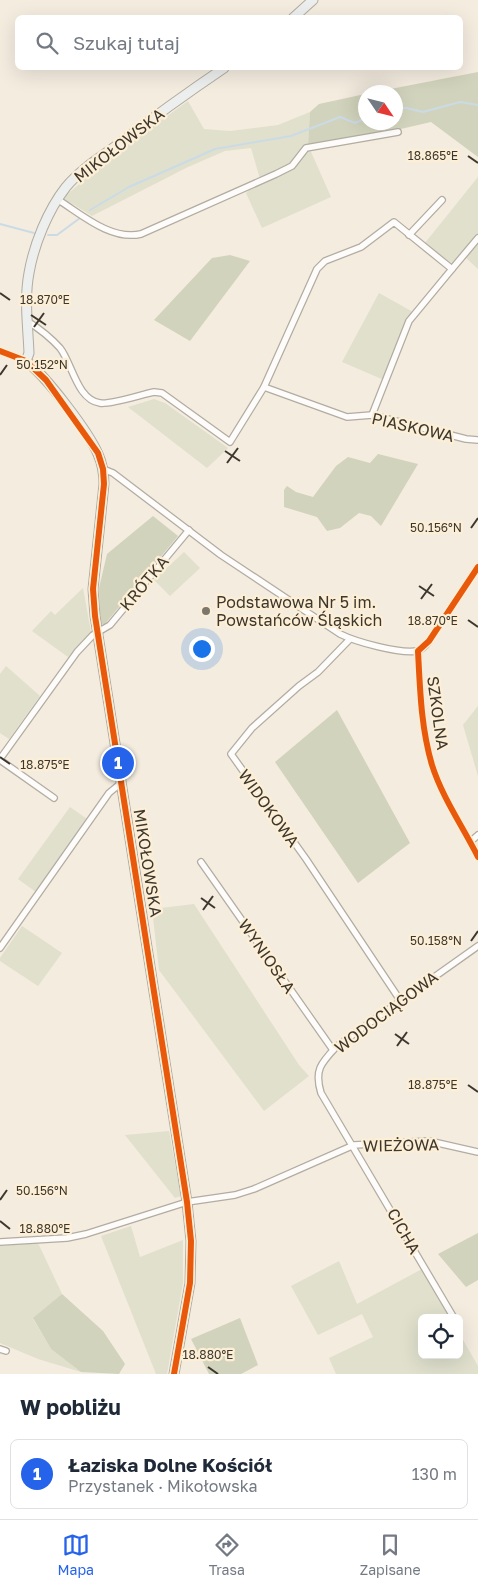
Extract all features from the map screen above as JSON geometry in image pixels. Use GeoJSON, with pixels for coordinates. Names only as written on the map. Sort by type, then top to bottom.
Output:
{"type":"FeatureCollection","features":[{"type":"Feature","properties":{"kind":"street"},"geometry":{"type":"LineString","coordinates":[[296,15],[313,0]]}},
{"type":"Feature","properties":{"kind":"street","name":"MIKOŁOWSKA"},"geometry":{"type":"LineString","coordinates":[[174,1374],[190,1283],[191,1241],[187,1202],[98,634],[94,589],[104,484],[103,469],[91,442],[40,373],[26,361],[29,353],[27,321],[30,265],[57,199],[79,173],[221,70]]}},
{"type":"Feature","properties":{"kind":"street"},"geometry":{"type":"LineString","coordinates":[[57,199],[110,232],[129,237],[141,234],[292,166],[306,148],[398,132]]}},
{"type":"Feature","properties":{"kind":"street"},"geometry":{"type":"LineString","coordinates":[[409,235],[442,200]]}},
{"type":"Feature","properties":{"kind":"street"},"geometry":{"type":"LineString","coordinates":[[27,321],[43,330],[61,350],[84,393],[100,404],[154,392],[162,393],[230,442],[264,387],[317,269],[325,261],[362,247],[394,222],[452,269]]}},
{"type":"Feature","properties":{"kind":"street"},"geometry":{"type":"LineString","coordinates":[[372,415],[409,321],[478,238]]}},
{"type":"Feature","properties":{"kind":"street"},"geometry":{"type":"LineString","coordinates":[[0,351],[26,361]]}},
{"type":"Feature","properties":{"kind":"street","name":"PIASKOWA"},"geometry":{"type":"LineString","coordinates":[[264,387],[346,417],[372,415],[466,439],[478,440]]}},
{"type":"Feature","properties":{"kind":"street"},"geometry":{"type":"LineString","coordinates":[[103,469],[113,473],[233,563],[350,640],[367,645],[418,651],[429,641],[478,567]]}},
{"type":"Feature","properties":{"kind":"street","name":"KRÓTKA"},"geometry":{"type":"LineString","coordinates":[[0,760],[67,665],[87,640],[110,625],[189,530]]}},
{"type":"Feature","properties":{"kind":"street","name":"WIDOKOWA"},"geometry":{"type":"LineString","coordinates":[[350,640],[318,672],[299,686],[252,728],[230,754],[306,860],[400,1000]]}},
{"type":"Feature","properties":{"kind":"street","name":"SZKOLNA"},"geometry":{"type":"LineString","coordinates":[[418,651],[423,726],[432,765],[443,791],[478,857]]}},
{"type":"Feature","properties":{"kind":"street"},"geometry":{"type":"LineString","coordinates":[[0,760],[54,798]]}},
{"type":"Feature","properties":{"kind":"street"},"geometry":{"type":"LineString","coordinates":[[0,948],[109,793],[121,783]]}},
{"type":"Feature","properties":{"kind":"street"},"geometry":{"type":"LineString","coordinates":[[470,842],[478,835]]}},
{"type":"Feature","properties":{"kind":"street","name":"WYNIOSŁA"},"geometry":{"type":"LineString","coordinates":[[202,862],[334,1050]]}},
{"type":"Feature","properties":{"kind":"street","name":"WODOCIĄGOWA"},"geometry":{"type":"LineString","coordinates":[[354,1145],[321,1093],[316,1078],[324,1060],[334,1050],[400,1000],[478,946]]}},
{"type":"Feature","properties":{"kind":"street","name":"WIEŻOWA"},"geometry":{"type":"LineString","coordinates":[[354,1145],[429,1141],[478,1152]]}},
{"type":"Feature","properties":{"kind":"street"},"geometry":{"type":"LineString","coordinates":[[0,1242],[67,1238],[86,1234],[187,1202],[235,1195],[254,1189],[354,1145]]}},
{"type":"Feature","properties":{"kind":"street","name":"CICHA"},"geometry":{"type":"LineString","coordinates":[[354,1145],[452,1314]]}},
{"type":"Feature","properties":{"kind":"green space"},"geometry":{"type":"Polygon","coordinates":[[[478,72],[478,157],[431,122],[403,128],[403,87],[478,72]]]}},
{"type":"Feature","properties":{"kind":"green space"},"geometry":{"type":"Polygon","coordinates":[[[358,96],[358,130],[396,130],[310,150],[308,145],[310,112],[319,104],[358,96]]]}},
{"type":"Feature","properties":{"kind":"green space"},"geometry":{"type":"Polygon","coordinates":[[[188,101],[204,129],[230,131],[278,125],[310,112],[308,145],[331,197],[262,228],[246,193],[260,179],[251,148],[225,151],[188,167],[92,216],[63,198],[113,155],[188,101]]]}},
{"type":"Feature","properties":{"kind":"green space"},"geometry":{"type":"Polygon","coordinates":[[[478,177],[478,269],[464,256],[455,266],[425,243],[478,177]]]}},
{"type":"Feature","properties":{"kind":"green space"},"geometry":{"type":"Polygon","coordinates":[[[230,255],[250,261],[190,341],[154,320],[212,258],[230,255]]]}},
{"type":"Feature","properties":{"kind":"green space"},"geometry":{"type":"Polygon","coordinates":[[[379,293],[413,312],[384,380],[342,362],[379,293]]]}},
{"type":"Feature","properties":{"kind":"green space"},"geometry":{"type":"Polygon","coordinates":[[[154,399],[165,403],[228,448],[207,468],[128,407],[154,399]]]}},
{"type":"Feature","properties":{"kind":"green space"},"geometry":{"type":"Polygon","coordinates":[[[378,454],[418,464],[381,526],[371,516],[359,513],[340,528],[327,531],[317,517],[284,507],[284,490],[287,486],[296,492],[313,497],[336,466],[348,457],[370,463],[378,454]]]}},
{"type":"Feature","properties":{"kind":"green space"},"geometry":{"type":"Polygon","coordinates":[[[153,516],[178,536],[104,625],[100,623],[99,588],[107,554],[153,516]]]}},
{"type":"Feature","properties":{"kind":"green space"},"geometry":{"type":"Polygon","coordinates":[[[184,552],[200,568],[170,596],[154,580],[184,552]]]}},
{"type":"Feature","properties":{"kind":"green space"},"geometry":{"type":"Polygon","coordinates":[[[83,588],[91,632],[68,657],[32,631],[51,611],[55,615],[83,588]]]}},
{"type":"Feature","properties":{"kind":"green space"},"geometry":{"type":"Polygon","coordinates":[[[6,666],[40,696],[9,739],[0,733],[0,674],[6,666]]]}},
{"type":"Feature","properties":{"kind":"green space"},"geometry":{"type":"Polygon","coordinates":[[[478,706],[478,776],[463,725],[478,706]]]}},
{"type":"Feature","properties":{"kind":"green space"},"geometry":{"type":"Polygon","coordinates":[[[337,710],[410,843],[358,883],[275,762],[337,710]]]}},
{"type":"Feature","properties":{"kind":"green space"},"geometry":{"type":"Polygon","coordinates":[[[70,807],[87,819],[36,892],[18,879],[70,807]]]}},
{"type":"Feature","properties":{"kind":"green space"},"geometry":{"type":"Polygon","coordinates":[[[194,904],[299,1065],[309,1076],[264,1111],[159,970],[152,909],[194,904]]]}},
{"type":"Feature","properties":{"kind":"green space"},"geometry":{"type":"Polygon","coordinates":[[[22,926],[62,953],[38,986],[0,961],[0,958],[22,926]]]}},
{"type":"Feature","properties":{"kind":"green space"},"geometry":{"type":"Polygon","coordinates":[[[169,1131],[181,1196],[175,1198],[125,1135],[169,1131]]]}},
{"type":"Feature","properties":{"kind":"green space"},"geometry":{"type":"Polygon","coordinates":[[[131,1226],[140,1257],[183,1240],[183,1283],[167,1374],[156,1374],[101,1236],[131,1226]]]}},
{"type":"Feature","properties":{"kind":"green space"},"geometry":{"type":"Polygon","coordinates":[[[478,1233],[478,1280],[466,1287],[438,1254],[478,1233]]]}},
{"type":"Feature","properties":{"kind":"green space"},"geometry":{"type":"Polygon","coordinates":[[[38,1243],[62,1294],[33,1319],[51,1349],[81,1372],[38,1359],[0,1343],[0,1246],[38,1243]]]}},
{"type":"Feature","properties":{"kind":"green space"},"geometry":{"type":"Polygon","coordinates":[[[339,1261],[357,1304],[422,1269],[448,1314],[418,1314],[418,1359],[463,1359],[463,1340],[478,1366],[478,1374],[336,1374],[329,1358],[373,1337],[362,1314],[318,1335],[291,1286],[339,1261]]]}},
{"type":"Feature","properties":{"kind":"green space"},"geometry":{"type":"Polygon","coordinates":[[[62,1294],[103,1331],[125,1364],[119,1374],[81,1372],[51,1349],[33,1318],[62,1294]]]}},
{"type":"Feature","properties":{"kind":"green space"},"geometry":{"type":"Polygon","coordinates":[[[240,1318],[258,1365],[241,1374],[209,1374],[191,1339],[240,1318]]]}},
{"type":"Feature","properties":{"kind":"waterway"},"geometry":{"type":"LineString","coordinates":[[403,108],[423,112],[460,102],[478,105]]}},
{"type":"Feature","properties":{"kind":"waterway"},"geometry":{"type":"LineString","coordinates":[[90,210],[129,187],[215,149],[291,136],[340,117],[355,123],[358,122]]}},
{"type":"Feature","properties":{"kind":"waterway"},"geometry":{"type":"LineString","coordinates":[[48,235],[57,235],[80,218]]}},
{"type":"Feature","properties":{"kind":"waterway"},"geometry":{"type":"LineString","coordinates":[[0,224],[34,233]]}},
{"type":"Feature","properties":{"kind":"cycle path"},"geometry":{"type":"LineString","coordinates":[[0,351],[26,361],[46,380],[98,453],[103,469],[104,484],[93,589],[95,616],[187,1202],[191,1241],[190,1283],[174,1374]]}},
{"type":"Feature","properties":{"kind":"cycle path"},"geometry":{"type":"LineString","coordinates":[[478,567],[429,641],[418,651],[423,723],[432,765],[447,800],[478,857]]}},
{"type":"Feature","properties":{"kind":"place","name":"Podstawowa Nr 5 im. Powstańców Śląskich"},"geometry":{"type":"Point","coordinates":[206,611]}},
{"type":"Feature","properties":{"kind":"place","name":"Łaziska Dolne Kościół"},"geometry":{"type":"Point","coordinates":[118,763]}}]}
